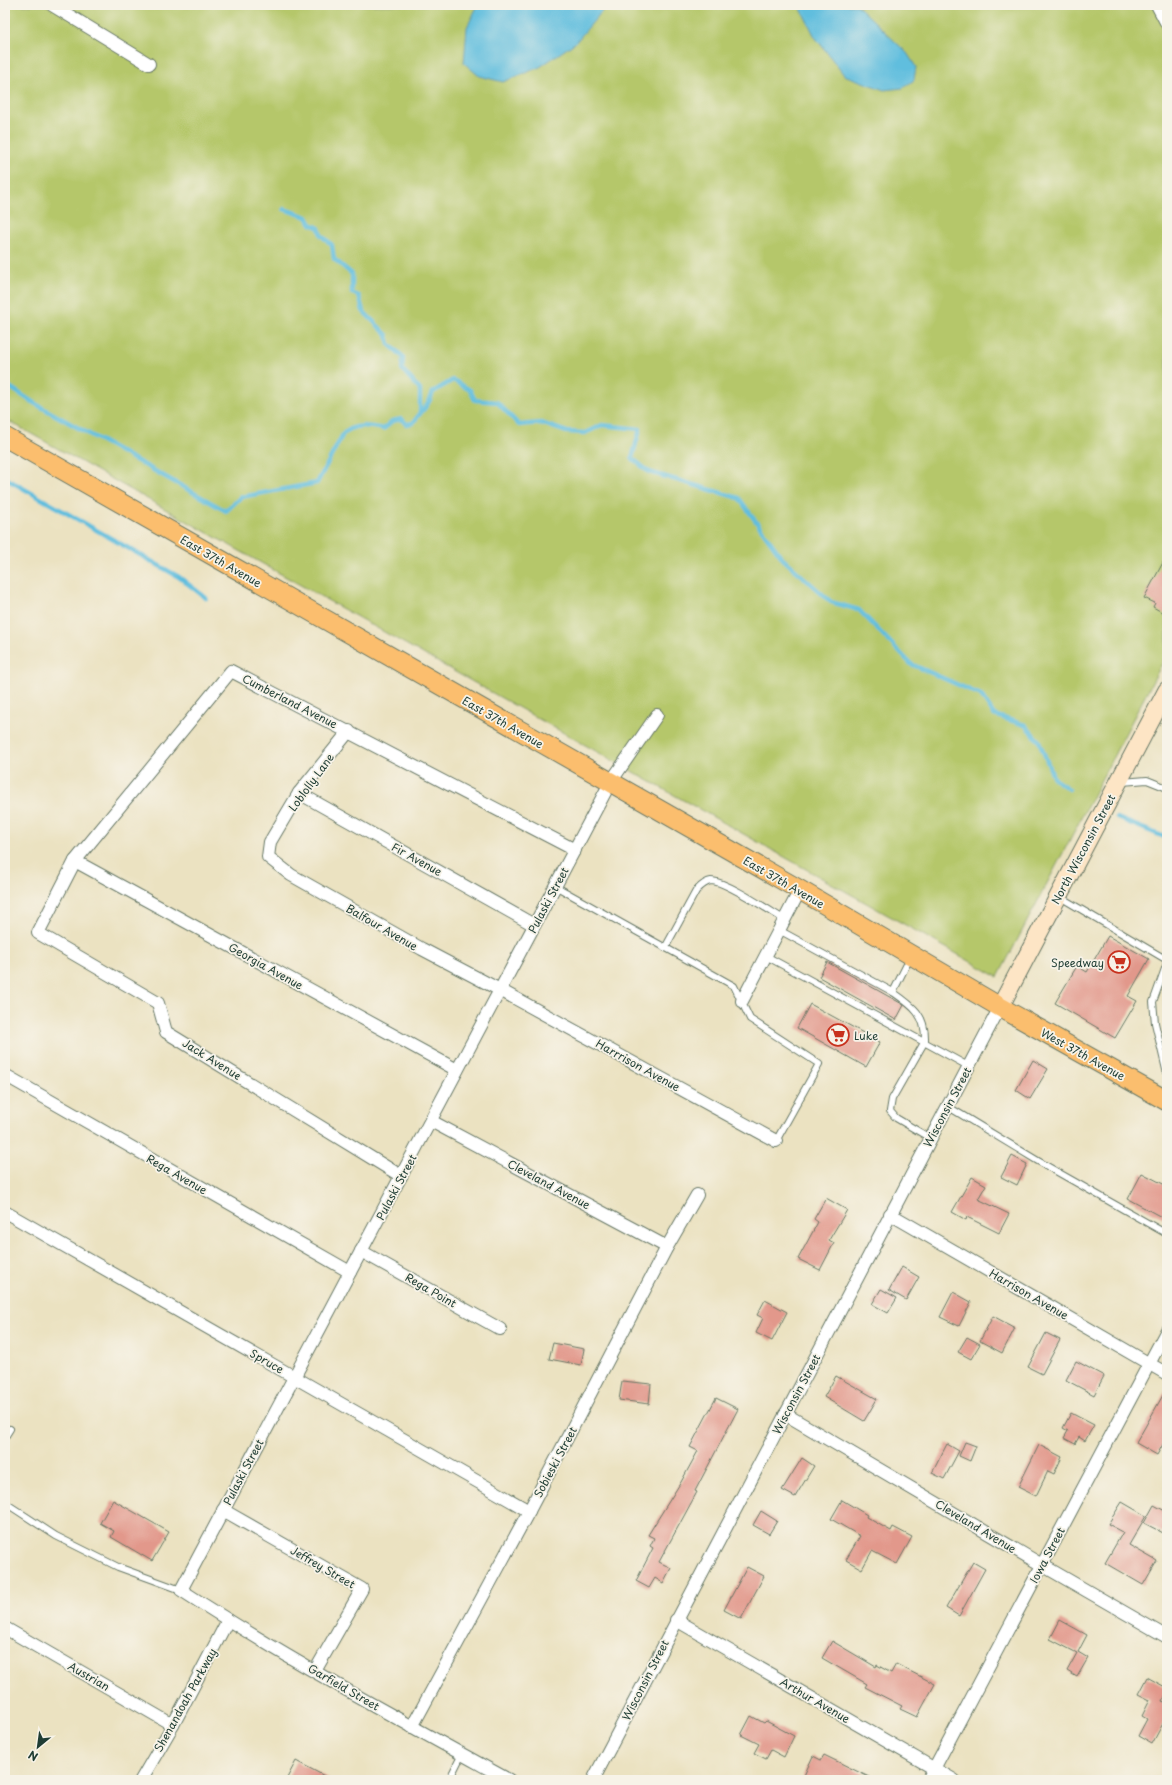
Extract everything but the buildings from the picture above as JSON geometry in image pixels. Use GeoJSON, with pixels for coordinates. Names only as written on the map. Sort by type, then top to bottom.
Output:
{"type":"FeatureCollection","features":[{"type":"Feature","properties":{"kind":"main road","name":"East 37th Avenue"},"geometry":{"type":"LineString","coordinates":[[5,437],[800,890],[1000,1008]]}},
{"type":"Feature","properties":{"kind":"main road","name":"West 37th Avenue"},"geometry":{"type":"LineString","coordinates":[[1000,1008],[1167,1101]]}},
{"type":"Feature","properties":{"kind":"street"},"geometry":{"type":"LineString","coordinates":[[52,5],[149,64]]}},
{"type":"Feature","properties":{"kind":"street"},"geometry":{"type":"LineString","coordinates":[[1157,5],[1167,24]]}},
{"type":"Feature","properties":{"kind":"street","name":"Cumberland Avenue"},"geometry":{"type":"LineString","coordinates":[[38,933],[75,861],[231,671],[349,731],[575,850]]}},
{"type":"Feature","properties":{"kind":"street","name":"North Wisconsin Street"},"geometry":{"type":"LineString","coordinates":[[1000,1008],[1166,692]]}},
{"type":"Feature","properties":{"kind":"street","name":"Pulaski Street"},"geometry":{"type":"LineString","coordinates":[[181,1590],[610,783],[657,715]]}},
{"type":"Feature","properties":{"kind":"street","name":"Loblolly Lane"},"geometry":{"type":"LineString","coordinates":[[268,857],[270,842],[299,793],[349,731]]}},
{"type":"Feature","properties":{"kind":"street","name":"Fir Avenue"},"geometry":{"type":"LineString","coordinates":[[299,793],[534,925]]}},
{"type":"Feature","properties":{"kind":"street","name":"Balfour Avenue"},"geometry":{"type":"LineString","coordinates":[[268,857],[298,878],[422,949],[500,990]]}},
{"type":"Feature","properties":{"kind":"street","name":"Georgia Avenue"},"geometry":{"type":"LineString","coordinates":[[75,861],[457,1070]]}},
{"type":"Feature","properties":{"kind":"street"},"geometry":{"type":"LineString","coordinates":[[742,1001],[800,890]]}},
{"type":"Feature","properties":{"kind":"street","name":"Jack Avenue"},"geometry":{"type":"LineString","coordinates":[[38,933],[158,1003],[166,1032],[401,1176]]}},
{"type":"Feature","properties":{"kind":"street","name":"Harrrison Avenue"},"geometry":{"type":"LineString","coordinates":[[500,990],[776,1141]]}},
{"type":"Feature","properties":{"kind":"street","name":"Wisconsin Street"},"geometry":{"type":"LineString","coordinates":[[593,1780],[930,1138],[1000,1008]]}},
{"type":"Feature","properties":{"kind":"street","name":"Rega Avenue"},"geometry":{"type":"LineString","coordinates":[[5,1075],[350,1272]]}},
{"type":"Feature","properties":{"kind":"street","name":"Cleveland Avenue"},"geometry":{"type":"LineString","coordinates":[[431,1121],[667,1247]]}},
{"type":"Feature","properties":{"kind":"street","name":"Sobieski Street"},"geometry":{"type":"LineString","coordinates":[[412,1727],[530,1511],[667,1247],[697,1195]]}},
{"type":"Feature","properties":{"kind":"street","name":"Spruce"},"geometry":{"type":"LineString","coordinates":[[5,1212],[530,1511]]}},
{"type":"Feature","properties":{"kind":"street","name":"Harrison Avenue"},"geometry":{"type":"LineString","coordinates":[[890,1214],[1167,1374]]}},
{"type":"Feature","properties":{"kind":"street","name":"Rega Point"},"geometry":{"type":"LineString","coordinates":[[361,1251],[500,1329]]}},
{"type":"Feature","properties":{"kind":"street","name":"Iowa Street"},"geometry":{"type":"LineString","coordinates":[[928,1780],[1167,1330]]}},
{"type":"Feature","properties":{"kind":"street","name":"Cleveland Avenue"},"geometry":{"type":"LineString","coordinates":[[785,1414],[1167,1637]]}},
{"type":"Feature","properties":{"kind":"street","name":"Jeffrey Street"},"geometry":{"type":"LineString","coordinates":[[223,1510],[362,1589],[315,1671]]}},
{"type":"Feature","properties":{"kind":"street","name":"Garfield Street"},"geometry":{"type":"LineString","coordinates":[[181,1590],[228,1620],[315,1671],[412,1727],[509,1780]]}},
{"type":"Feature","properties":{"kind":"street","name":"Shenandoah Parkway"},"geometry":{"type":"LineString","coordinates":[[141,1780],[173,1725],[228,1620]]}},
{"type":"Feature","properties":{"kind":"street","name":"Arthur Avenue"},"geometry":{"type":"LineString","coordinates":[[676,1620],[954,1780]]}},
{"type":"Feature","properties":{"kind":"street","name":"Austrian"},"geometry":{"type":"LineString","coordinates":[[5,1628],[173,1725]]}},
{"type":"Feature","properties":{"kind":"lane"},"geometry":{"type":"LineString","coordinates":[[1118,782],[1147,780],[1167,788]]}},
{"type":"Feature","properties":{"kind":"lane"},"geometry":{"type":"LineString","coordinates":[[665,948],[696,891],[701,885],[709,881],[722,884],[782,925],[909,1003],[921,1017],[926,1030],[925,1041],[892,1099],[890,1111],[896,1118],[930,1138]]}},
{"type":"Feature","properties":{"kind":"lane"},"geometry":{"type":"LineString","coordinates":[[555,886],[734,986],[750,1019],[819,1064],[776,1141]]}},
{"type":"Feature","properties":{"kind":"lane"},"geometry":{"type":"LineString","coordinates":[[1058,896],[1167,960]]}},
{"type":"Feature","properties":{"kind":"lane"},"geometry":{"type":"LineString","coordinates":[[766,956],[925,1041],[968,1066]]}},
{"type":"Feature","properties":{"kind":"lane"},"geometry":{"type":"LineString","coordinates":[[893,992],[912,956]]}},
{"type":"Feature","properties":{"kind":"lane"},"geometry":{"type":"LineString","coordinates":[[1167,964],[1153,1002],[1155,1023],[1167,1074]]}},
{"type":"Feature","properties":{"kind":"lane"},"geometry":{"type":"LineString","coordinates":[[948,1106],[1038,1161],[1167,1234]]}},
{"type":"Feature","properties":{"kind":"lane"},"geometry":{"type":"LineString","coordinates":[[5,1437],[10,1429]]}},
{"type":"Feature","properties":{"kind":"lane"},"geometry":{"type":"LineString","coordinates":[[5,1499],[8,1504],[56,1536],[118,1567],[181,1590]]}},
{"type":"Feature","properties":{"kind":"lane"},"geometry":{"type":"LineString","coordinates":[[449,1780],[462,1754]]}},
{"type":"Feature","properties":{"kind":"green space"},"geometry":{"type":"Polygon","coordinates":[[[5,5],[1167,5],[1167,654],[998,977],[5,419],[5,5]]]}},
{"type":"Feature","properties":{"kind":"water"},"geometry":{"type":"Polygon","coordinates":[[[478,5],[605,5],[604,9],[576,42],[540,67],[503,82],[479,76],[464,63],[467,27],[478,5]]]}},
{"type":"Feature","properties":{"kind":"water"},"geometry":{"type":"Polygon","coordinates":[[[799,5],[857,5],[907,53],[916,67],[914,80],[903,88],[884,90],[844,75],[815,37],[799,5]]]}},
{"type":"Feature","properties":{"kind":"waterway"},"geometry":{"type":"LineString","coordinates":[[284,209],[307,217],[311,224],[319,228],[321,235],[332,245],[334,259],[352,274],[352,293],[359,296],[363,311],[387,335],[389,344],[403,357],[402,369],[420,390],[420,413]]}},
{"type":"Feature","properties":{"kind":"waterway"},"geometry":{"type":"LineString","coordinates":[[5,384],[34,403],[226,511],[241,497],[317,483],[343,434],[352,428],[362,426],[384,429],[392,421],[402,419],[406,424],[413,423],[427,405],[433,392],[453,380],[470,390],[475,400],[497,402],[519,425],[541,423],[567,432],[585,433],[602,425],[640,429],[632,458],[649,472],[739,498],[783,559],[831,602],[859,610],[911,664],[981,695],[994,715],[1025,725],[1039,741],[1054,779],[1069,789]]}},
{"type":"Feature","properties":{"kind":"waterway"},"geometry":{"type":"LineString","coordinates":[[5,478],[179,577],[206,598]]}},
{"type":"Feature","properties":{"kind":"waterway"},"geometry":{"type":"LineString","coordinates":[[1117,818],[1167,838]]}},
{"type":"Feature","properties":{"kind":"place","name":"Speedway"},"geometry":{"type":"Point","coordinates":[1119,962]}},
{"type":"Feature","properties":{"kind":"place","name":"Luke"},"geometry":{"type":"Point","coordinates":[838,1035]}}]}
